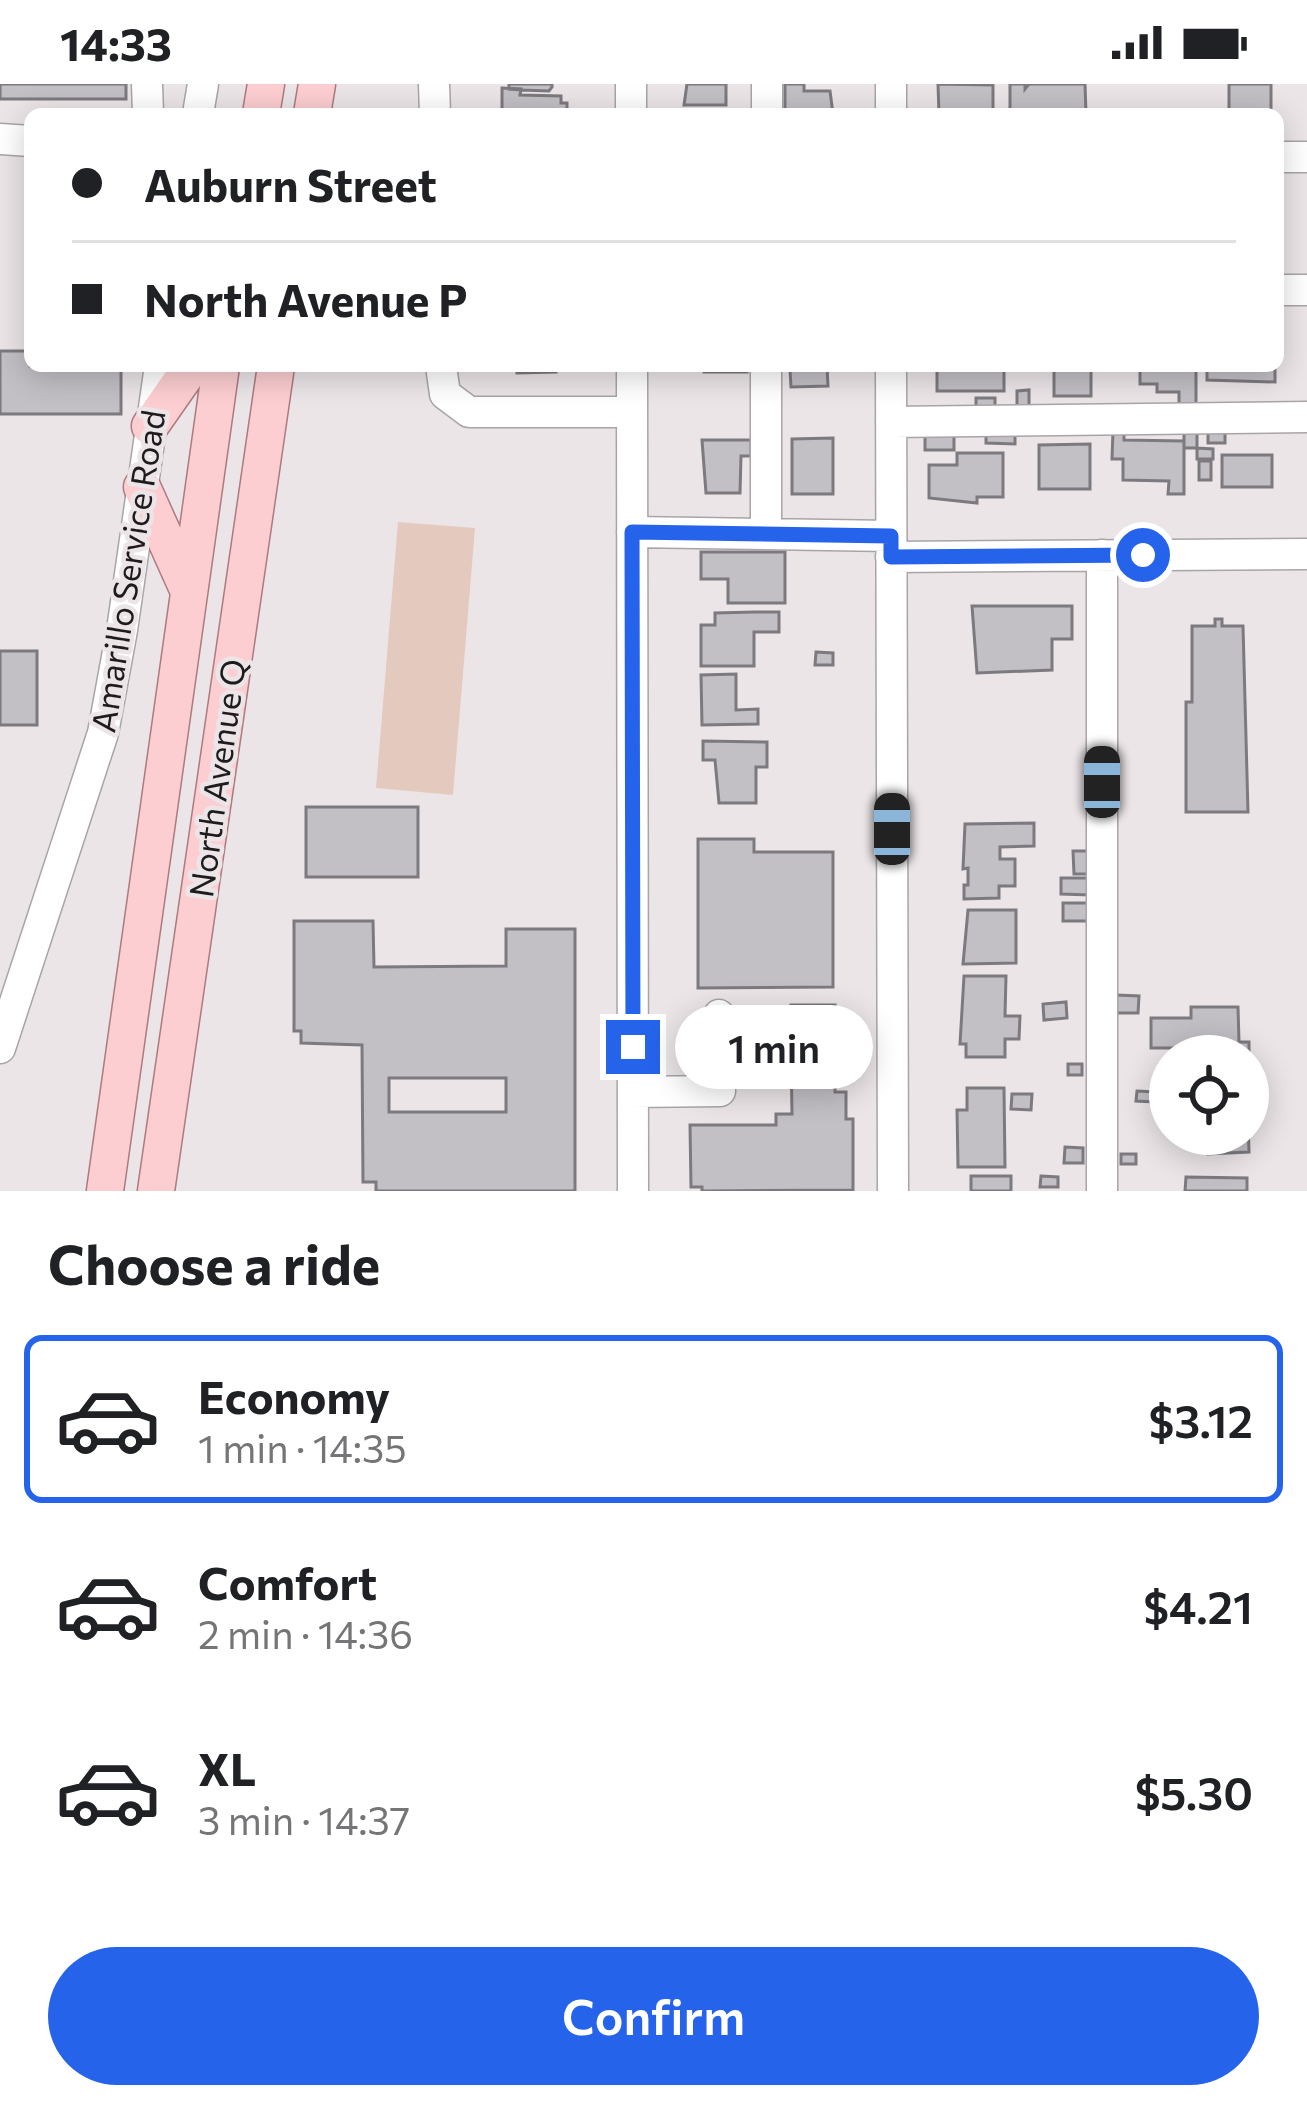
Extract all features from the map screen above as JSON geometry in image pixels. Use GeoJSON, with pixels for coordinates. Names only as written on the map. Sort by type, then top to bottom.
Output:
{"type":"FeatureCollection","features":[{"type":"Feature","properties":{"kind":"main road"},"geometry":{"type":"LineString","coordinates":[[150,426],[189,372]]}},
{"type":"Feature","properties":{"kind":"main road","name":"North Avenue Q"},"geometry":{"type":"LineString","coordinates":[[106,1184],[220,372]]}},
{"type":"Feature","properties":{"kind":"main road","name":"North Avenue Q"},"geometry":{"type":"LineString","coordinates":[[157,1185],[275,372]]}},
{"type":"Feature","properties":{"kind":"main road"},"geometry":{"type":"LineString","coordinates":[[142,487],[188,588]]}},
{"type":"Feature","properties":{"kind":"street","name":"Amarillo Service Road"},"geometry":{"type":"LineString","coordinates":[[0,1048],[103,733],[159,372]]}},
{"type":"Feature","properties":{"kind":"street"},"geometry":{"type":"LineString","coordinates":[[442,372],[445,394],[469,412],[632,412]]}},
{"type":"Feature","properties":{"kind":"street"},"geometry":{"type":"LineString","coordinates":[[632,372],[633,1191]]}},
{"type":"Feature","properties":{"kind":"street"},"geometry":{"type":"LineString","coordinates":[[766,372],[766,534]]}},
{"type":"Feature","properties":{"kind":"street"},"geometry":{"type":"LineString","coordinates":[[891,372],[893,1191]]}},
{"type":"Feature","properties":{"kind":"street"},"geometry":{"type":"LineString","coordinates":[[891,422],[1307,417]]}},
{"type":"Feature","properties":{"kind":"street"},"geometry":{"type":"LineString","coordinates":[[632,532],[766,534],[891,546],[1102,555],[1307,554]]}},
{"type":"Feature","properties":{"kind":"street"},"geometry":{"type":"LineString","coordinates":[[1102,555],[1102,1191]]}},
{"type":"Feature","properties":{"kind":"street"},"geometry":{"type":"LineString","coordinates":[[633,1092],[719,1091],[719,1015]]}},
{"type":"Feature","properties":{"kind":"shaded area"},"geometry":{"type":"Polygon","coordinates":[[[398,522],[475,528],[453,795],[376,788],[398,522]]]}},
{"type":"Feature","properties":{"kind":"building"},"geometry":{"type":"Polygon","coordinates":[[[0,84],[126,84],[126,99],[0,99],[0,84]]]}},
{"type":"Feature","properties":{"kind":"building"},"geometry":{"type":"Polygon","coordinates":[[[509,84],[552,87],[549,91],[521,90],[509,89],[509,84]]]}},
{"type":"Feature","properties":{"kind":"building"},"geometry":{"type":"Polygon","coordinates":[[[687,84],[726,84],[726,105],[684,105],[687,84]]]}},
{"type":"Feature","properties":{"kind":"building"},"geometry":{"type":"Polygon","coordinates":[[[785,84],[804,84],[804,91],[830,91],[832,108],[785,108],[785,84]]]}},
{"type":"Feature","properties":{"kind":"building"},"geometry":{"type":"Polygon","coordinates":[[[938,84],[993,85],[993,108],[939,108],[938,84]]]}},
{"type":"Feature","properties":{"kind":"building"},"geometry":{"type":"Polygon","coordinates":[[[1010,84],[1025,84],[1025,89],[1029,84],[1085,84],[1086,108],[1010,108],[1010,84]]]}},
{"type":"Feature","properties":{"kind":"building"},"geometry":{"type":"Polygon","coordinates":[[[1229,84],[1271,84],[1271,108],[1229,108],[1229,84]]]}},
{"type":"Feature","properties":{"kind":"building"},"geometry":{"type":"Polygon","coordinates":[[[502,88],[521,89],[520,95],[561,96],[561,103],[567,103],[567,108],[502,108],[502,88]]]}},
{"type":"Feature","properties":{"kind":"building"},"geometry":{"type":"Polygon","coordinates":[[[0,351],[24,351],[24,372],[121,372],[121,414],[0,414],[0,351]]]}},
{"type":"Feature","properties":{"kind":"building"},"geometry":{"type":"Polygon","coordinates":[[[790,372],[827,372],[828,386],[791,387],[790,372]]]}},
{"type":"Feature","properties":{"kind":"building"},"geometry":{"type":"Polygon","coordinates":[[[937,372],[1004,372],[1004,391],[937,391],[937,372]]]}},
{"type":"Feature","properties":{"kind":"building"},"geometry":{"type":"Polygon","coordinates":[[[1054,372],[1091,372],[1091,396],[1054,396],[1054,372]]]}},
{"type":"Feature","properties":{"kind":"building"},"geometry":{"type":"Polygon","coordinates":[[[1140,372],[1196,372],[1196,407],[1179,407],[1179,392],[1157,392],[1157,384],[1140,384],[1140,372]]]}},
{"type":"Feature","properties":{"kind":"building"},"geometry":{"type":"Polygon","coordinates":[[[1207,372],[1275,372],[1275,382],[1207,380],[1207,372]]]}},
{"type":"Feature","properties":{"kind":"building"},"geometry":{"type":"Polygon","coordinates":[[[1029,390],[1029,408],[1017,409],[1017,391],[1029,390]]]}},
{"type":"Feature","properties":{"kind":"building"},"geometry":{"type":"Polygon","coordinates":[[[976,398],[995,398],[995,414],[976,414],[976,398]]]}},
{"type":"Feature","properties":{"kind":"building"},"geometry":{"type":"Polygon","coordinates":[[[986,430],[1015,431],[1015,444],[986,443],[986,430]]]}},
{"type":"Feature","properties":{"kind":"building"},"geometry":{"type":"Polygon","coordinates":[[[1113,430],[1124,430],[1124,440],[1184,441],[1184,494],[1168,494],[1169,481],[1123,480],[1123,459],[1112,459],[1113,430]]]}},
{"type":"Feature","properties":{"kind":"building"},"geometry":{"type":"Polygon","coordinates":[[[1208,430],[1225,430],[1225,443],[1208,443],[1208,430]]]}},
{"type":"Feature","properties":{"kind":"building"},"geometry":{"type":"Polygon","coordinates":[[[1184,431],[1197,431],[1197,448],[1184,448],[1184,431]]]}},
{"type":"Feature","properties":{"kind":"building"},"geometry":{"type":"Polygon","coordinates":[[[925,432],[954,433],[954,450],[925,450],[925,432]]]}},
{"type":"Feature","properties":{"kind":"building"},"geometry":{"type":"Polygon","coordinates":[[[833,438],[833,494],[792,494],[792,439],[833,438]]]}},
{"type":"Feature","properties":{"kind":"building"},"geometry":{"type":"Polygon","coordinates":[[[702,440],[751,440],[751,456],[741,456],[740,493],[706,493],[702,440]]]}},
{"type":"Feature","properties":{"kind":"building"},"geometry":{"type":"Polygon","coordinates":[[[1090,444],[1090,489],[1039,489],[1039,445],[1090,444]]]}},
{"type":"Feature","properties":{"kind":"building"},"geometry":{"type":"Polygon","coordinates":[[[1197,448],[1213,449],[1213,459],[1197,459],[1197,448]]]}},
{"type":"Feature","properties":{"kind":"building"},"geometry":{"type":"Polygon","coordinates":[[[957,453],[1003,453],[1003,497],[977,497],[977,503],[929,498],[929,465],[957,465],[957,453]]]}},
{"type":"Feature","properties":{"kind":"building"},"geometry":{"type":"Polygon","coordinates":[[[1222,455],[1272,455],[1272,487],[1222,487],[1222,455]]]}},
{"type":"Feature","properties":{"kind":"building"},"geometry":{"type":"Polygon","coordinates":[[[1199,461],[1211,461],[1211,480],[1199,480],[1199,461]]]}},
{"type":"Feature","properties":{"kind":"building"},"geometry":{"type":"Polygon","coordinates":[[[701,552],[785,552],[785,603],[728,603],[728,579],[701,579],[701,552]]]}},
{"type":"Feature","properties":{"kind":"building"},"geometry":{"type":"Polygon","coordinates":[[[972,606],[1072,606],[1072,639],[1052,639],[1052,670],[977,673],[972,606]]]}},
{"type":"Feature","properties":{"kind":"building"},"geometry":{"type":"Polygon","coordinates":[[[779,612],[779,632],[754,632],[754,666],[701,666],[701,625],[715,625],[715,613],[779,612]]]}},
{"type":"Feature","properties":{"kind":"building"},"geometry":{"type":"Polygon","coordinates":[[[1215,619],[1222,619],[1222,626],[1243,626],[1248,812],[1186,812],[1192,626],[1215,626],[1215,619]]]}},
{"type":"Feature","properties":{"kind":"building"},"geometry":{"type":"Polygon","coordinates":[[[0,651],[37,651],[37,725],[0,725],[0,651]]]}},
{"type":"Feature","properties":{"kind":"building"},"geometry":{"type":"Polygon","coordinates":[[[816,652],[833,653],[833,665],[815,665],[816,652]]]}},
{"type":"Feature","properties":{"kind":"building"},"geometry":{"type":"Polygon","coordinates":[[[736,674],[736,710],[758,709],[758,724],[702,725],[701,675],[736,674]]]}},
{"type":"Feature","properties":{"kind":"building"},"geometry":{"type":"Polygon","coordinates":[[[703,741],[767,742],[767,767],[756,767],[756,803],[719,803],[715,760],[703,760],[703,741]]]}},
{"type":"Feature","properties":{"kind":"building"},"geometry":{"type":"Polygon","coordinates":[[[306,807],[418,807],[418,877],[306,877],[306,807]]]}},
{"type":"Feature","properties":{"kind":"building"},"geometry":{"type":"Polygon","coordinates":[[[1034,823],[1034,846],[1000,847],[1000,859],[1015,859],[1015,886],[999,886],[999,898],[964,899],[964,885],[968,885],[968,868],[963,869],[965,824],[1034,823]]]}},
{"type":"Feature","properties":{"kind":"building"},"geometry":{"type":"Polygon","coordinates":[[[698,839],[754,839],[754,852],[833,852],[833,987],[698,988],[698,839]]]}},
{"type":"Feature","properties":{"kind":"building"},"geometry":{"type":"Polygon","coordinates":[[[1073,851],[1088,851],[1088,874],[1074,874],[1073,851]]]}},
{"type":"Feature","properties":{"kind":"building"},"geometry":{"type":"Polygon","coordinates":[[[1061,878],[1091,878],[1090,895],[1061,894],[1061,878]]]}},
{"type":"Feature","properties":{"kind":"building"},"geometry":{"type":"Polygon","coordinates":[[[1063,903],[1089,903],[1089,921],[1063,921],[1063,903]]]}},
{"type":"Feature","properties":{"kind":"building"},"geometry":{"type":"Polygon","coordinates":[[[968,910],[1016,910],[1016,963],[963,964],[968,910]]]}},
{"type":"Feature","properties":{"kind":"building"},"geometry":{"type":"Polygon","coordinates":[[[294,921],[373,921],[374,967],[506,966],[506,929],[575,929],[575,1191],[376,1191],[376,1182],[363,1182],[362,1045],[301,1043],[301,1031],[294,1031],[294,921]],[[389,1078],[389,1112],[506,1112],[506,1078],[389,1078]]]}},
{"type":"Feature","properties":{"kind":"building"},"geometry":{"type":"Polygon","coordinates":[[[964,976],[1006,976],[1005,1016],[1020,1016],[1019,1039],[1005,1039],[1005,1057],[966,1057],[966,1044],[960,1044],[964,976]]]}},
{"type":"Feature","properties":{"kind":"building"},"geometry":{"type":"Polygon","coordinates":[[[1116,995],[1139,996],[1138,1013],[1116,1013],[1116,995]]]}},
{"type":"Feature","properties":{"kind":"building"},"geometry":{"type":"Polygon","coordinates":[[[1066,1002],[1067,1018],[1044,1020],[1043,1004],[1066,1002]]]}},
{"type":"Feature","properties":{"kind":"building"},"geometry":{"type":"Polygon","coordinates":[[[791,1005],[835,1005],[835,1092],[846,1092],[846,1119],[853,1119],[853,1190],[702,1191],[702,1187],[691,1187],[690,1125],[776,1125],[776,1114],[792,1114],[791,1057],[778,1057],[778,1020],[791,1020],[791,1005]]]}},
{"type":"Feature","properties":{"kind":"building"},"geometry":{"type":"Polygon","coordinates":[[[1191,1007],[1238,1007],[1239,1035],[1151,1035],[1151,1018],[1191,1018],[1191,1007]]]}},
{"type":"Feature","properties":{"kind":"building"},"geometry":{"type":"Polygon","coordinates":[[[1068,1064],[1082,1064],[1082,1075],[1068,1075],[1068,1064]]]}},
{"type":"Feature","properties":{"kind":"building"},"geometry":{"type":"Polygon","coordinates":[[[967,1088],[1004,1088],[1005,1167],[958,1167],[957,1110],[967,1110],[967,1088]]]}},
{"type":"Feature","properties":{"kind":"building"},"geometry":{"type":"Polygon","coordinates":[[[1137,1091],[1149,1092],[1149,1102],[1136,1101],[1137,1091]]]}},
{"type":"Feature","properties":{"kind":"building"},"geometry":{"type":"Polygon","coordinates":[[[1012,1094],[1032,1094],[1031,1110],[1011,1109],[1012,1094]]]}},
{"type":"Feature","properties":{"kind":"building"},"geometry":{"type":"Polygon","coordinates":[[[1065,1147],[1083,1148],[1083,1163],[1064,1163],[1065,1147]]]}},
{"type":"Feature","properties":{"kind":"building"},"geometry":{"type":"Polygon","coordinates":[[[1121,1154],[1136,1154],[1136,1164],[1121,1164],[1121,1154]]]}},
{"type":"Feature","properties":{"kind":"building"},"geometry":{"type":"Polygon","coordinates":[[[971,1176],[1011,1176],[1011,1191],[971,1191],[971,1176]]]}},
{"type":"Feature","properties":{"kind":"building"},"geometry":{"type":"Polygon","coordinates":[[[1041,1176],[1058,1177],[1058,1187],[1040,1187],[1041,1176]]]}},
{"type":"Feature","properties":{"kind":"building"},"geometry":{"type":"Polygon","coordinates":[[[1186,1177],[1247,1178],[1247,1191],[1185,1191],[1186,1177]]]}},
{"type":"Feature","properties":{"kind":"route"},"geometry":{"type":"LineString","coordinates":[[633,1047],[632,532],[891,536],[891,557],[1143,555]]}}]}
